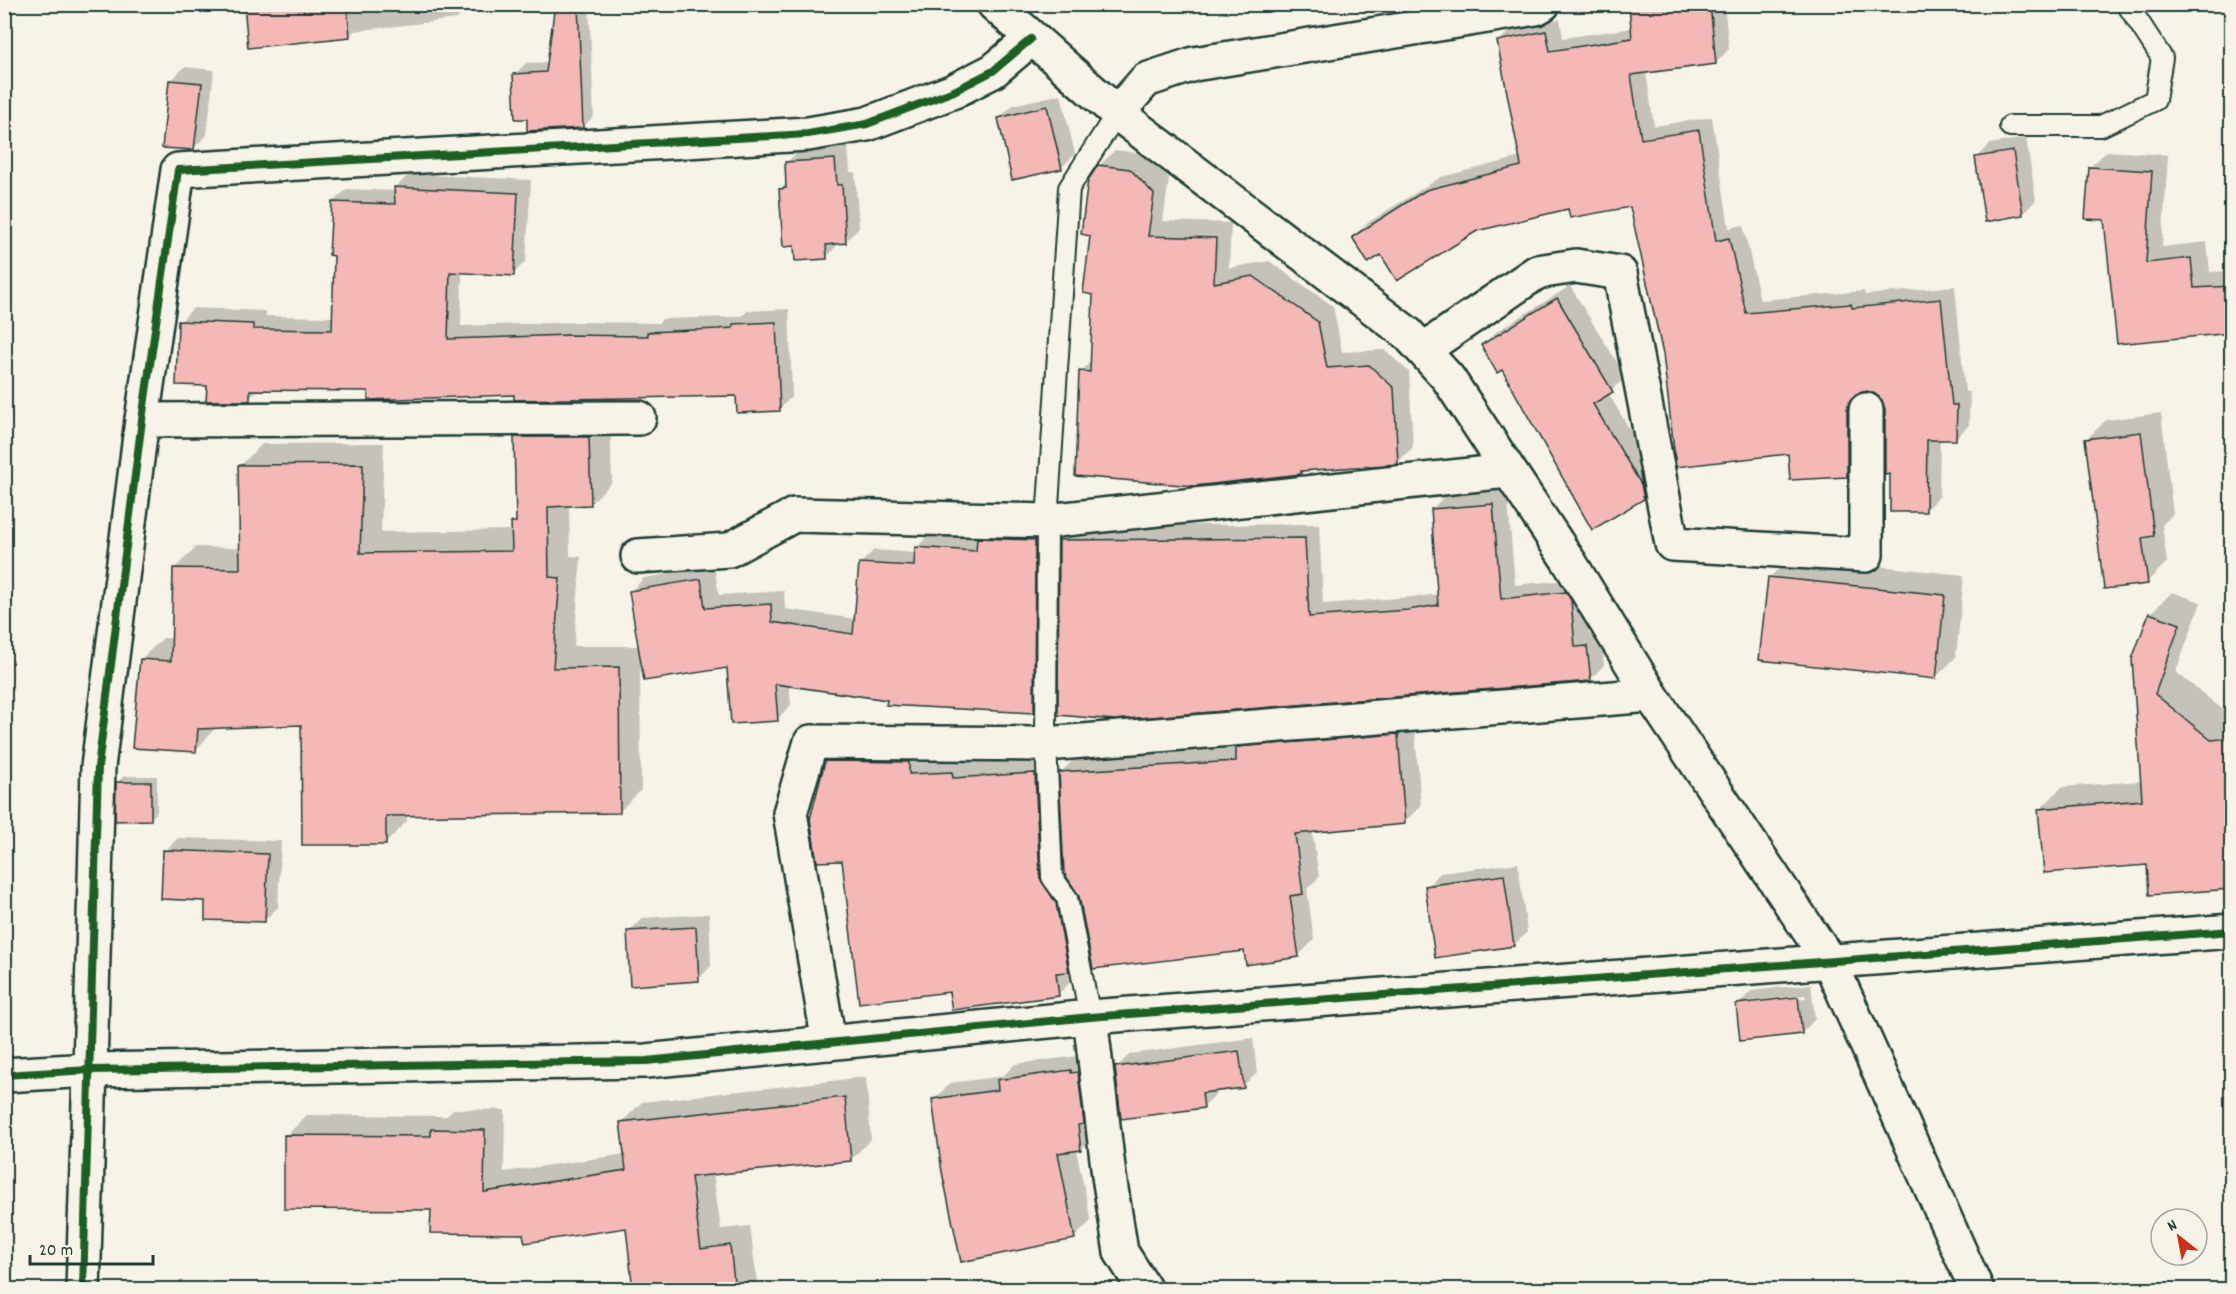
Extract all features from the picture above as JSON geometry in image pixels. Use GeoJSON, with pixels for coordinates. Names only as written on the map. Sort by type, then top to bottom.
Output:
{"type":"FeatureCollection","features":[{"type":"Feature","properties":{"kind":"street"},"geometry":{"type":"LineString","coordinates":[[994,4],[1117,113],[1408,334],[1448,378],[1570,564],[1651,695],[1830,962],[1977,1290]]}},
{"type":"Feature","properties":{"kind":"street"},"geometry":{"type":"LineString","coordinates":[[1117,113],[1146,80],[1194,64],[1536,8],[1543,4]]}},
{"type":"Feature","properties":{"kind":"street"},"geometry":{"type":"LineString","coordinates":[[83,1290],[98,767],[142,420],[178,170],[808,134],[867,124],[954,91],[993,71],[1031,39]]}},
{"type":"Feature","properties":{"kind":"street"},"geometry":{"type":"LineString","coordinates":[[1423,351],[1537,272],[1576,266],[1620,273],[1672,544],[1866,555],[1866,410]]}},
{"type":"Feature","properties":{"kind":"street"},"geometry":{"type":"LineString","coordinates":[[142,420],[639,418]]}},
{"type":"Feature","properties":{"kind":"street"},"geometry":{"type":"LineString","coordinates":[[638,556],[729,550],[794,514],[1047,520],[1507,471]]}},
{"type":"Feature","properties":{"kind":"street"},"geometry":{"type":"LineString","coordinates":[[829,1043],[790,813],[811,742],[1046,744],[1651,695]]}},
{"type":"Feature","properties":{"kind":"street"},"geometry":{"type":"LineString","coordinates":[[4,1076],[90,1070],[646,1061],[1090,1017],[2232,931]]}},
{"type":"Feature","properties":{"kind":"street"},"geometry":{"type":"LineString","coordinates":[[1090,1017],[1121,1252],[1145,1290]]}},
{"type":"Feature","properties":{"kind":"lane"},"geometry":{"type":"LineString","coordinates":[[2010,126],[2101,126],[2155,100],[2162,58],[2127,4]]}},
{"type":"Feature","properties":{"kind":"lane"},"geometry":{"type":"LineString","coordinates":[[1090,1017],[1067,898],[1052,877],[1046,744],[1047,520],[1069,188],[1117,113]]}},
{"type":"Feature","properties":{"kind":"building"},"geometry":{"type":"Polygon","coordinates":[[[244,4],[347,4],[350,37],[248,48],[244,4]]]}},
{"type":"Feature","properties":{"kind":"building"},"geometry":{"type":"Polygon","coordinates":[[[555,4],[578,4],[583,128],[527,131],[527,119],[515,119],[513,74],[546,72],[555,4]]]}},
{"type":"Feature","properties":{"kind":"building"},"geometry":{"type":"Polygon","coordinates":[[[1649,4],[1710,4],[1716,64],[1631,75],[1641,139],[1699,130],[1716,241],[1729,238],[1746,313],[1851,304],[1852,308],[1941,299],[1952,405],[1957,405],[1956,440],[1927,440],[1926,512],[1890,512],[1890,474],[1885,475],[1885,409],[1882,400],[1867,391],[1856,394],[1850,400],[1847,409],[1847,477],[1790,480],[1788,454],[1676,467],[1663,354],[1630,207],[1570,218],[1568,209],[1477,231],[1397,281],[1381,255],[1368,263],[1352,237],[1426,190],[1521,166],[1497,41],[1546,31],[1550,51],[1632,38],[1629,7],[1649,4]]]}},
{"type":"Feature","properties":{"kind":"building"},"geometry":{"type":"Polygon","coordinates":[[[169,80],[202,83],[194,150],[162,148],[169,80]]]}},
{"type":"Feature","properties":{"kind":"building"},"geometry":{"type":"Polygon","coordinates":[[[1047,106],[1062,169],[1012,180],[998,118],[1047,106]]]}},
{"type":"Feature","properties":{"kind":"building"},"geometry":{"type":"Polygon","coordinates":[[[2013,151],[2023,215],[1985,222],[1975,157],[2013,151]]]}},
{"type":"Feature","properties":{"kind":"building"},"geometry":{"type":"Polygon","coordinates":[[[835,159],[837,185],[842,185],[846,243],[826,245],[827,259],[795,261],[794,246],[783,247],[779,189],[786,188],[785,162],[835,159]]]}},
{"type":"Feature","properties":{"kind":"building"},"geometry":{"type":"Polygon","coordinates":[[[1098,165],[1130,169],[1154,194],[1148,236],[1216,238],[1214,283],[1253,276],[1318,322],[1327,368],[1369,365],[1394,388],[1398,464],[1301,471],[1301,474],[1194,486],[1075,476],[1079,371],[1090,372],[1093,295],[1083,293],[1090,236],[1081,234],[1088,180],[1098,165]]]}},
{"type":"Feature","properties":{"kind":"building"},"geometry":{"type":"Polygon","coordinates":[[[2089,167],[2152,171],[2146,263],[2191,258],[2194,288],[2232,286],[2232,333],[2117,344],[2104,220],[2085,219],[2089,167]]]}},
{"type":"Feature","properties":{"kind":"building"},"geometry":{"type":"Polygon","coordinates":[[[394,187],[518,193],[514,276],[450,272],[448,339],[567,335],[648,336],[647,332],[733,328],[733,324],[776,322],[780,411],[737,413],[736,396],[514,400],[514,395],[368,400],[368,391],[250,390],[250,401],[206,401],[207,386],[176,385],[178,321],[253,324],[253,329],[332,330],[334,256],[329,255],[332,202],[395,204],[394,187]]]}},
{"type":"Feature","properties":{"kind":"building"},"geometry":{"type":"Polygon","coordinates":[[[1557,298],[1613,392],[1593,404],[1641,484],[1644,499],[1592,530],[1502,370],[1497,373],[1481,345],[1557,298]]]}},
{"type":"Feature","properties":{"kind":"building"},"geometry":{"type":"Polygon","coordinates":[[[2141,432],[2154,536],[2142,538],[2148,584],[2104,589],[2085,439],[2141,432]]]}},
{"type":"Feature","properties":{"kind":"building"},"geometry":{"type":"Polygon","coordinates":[[[514,437],[589,437],[591,505],[548,507],[549,577],[560,578],[553,668],[619,667],[620,813],[386,816],[386,845],[302,845],[301,725],[198,729],[196,752],[132,748],[140,659],[171,661],[173,568],[240,569],[238,465],[363,464],[360,553],[512,551],[511,522],[516,522],[514,437]]]}},
{"type":"Feature","properties":{"kind":"building"},"geometry":{"type":"Polygon","coordinates":[[[1493,504],[1501,599],[1566,592],[1571,600],[1575,647],[1587,646],[1591,681],[1115,720],[1058,715],[1059,540],[1305,538],[1309,617],[1408,610],[1438,605],[1431,509],[1493,504]]]}},
{"type":"Feature","properties":{"kind":"building"},"geometry":{"type":"Polygon","coordinates":[[[977,538],[1035,540],[1034,713],[886,705],[887,700],[775,684],[778,721],[731,724],[727,668],[644,681],[629,591],[701,579],[705,608],[771,604],[772,622],[853,634],[859,563],[914,566],[915,547],[976,551],[977,538]]]}},
{"type":"Feature","properties":{"kind":"building"},"geometry":{"type":"Polygon","coordinates":[[[1768,577],[1945,595],[1936,679],[1759,660],[1768,577]]]}},
{"type":"Feature","properties":{"kind":"building"},"geometry":{"type":"Polygon","coordinates":[[[2149,613],[2180,624],[2155,694],[2211,740],[2232,738],[2232,889],[2149,895],[2147,865],[2044,873],[2038,809],[2142,800],[2132,659],[2149,613]]]}},
{"type":"Feature","properties":{"kind":"building"},"geometry":{"type":"Polygon","coordinates":[[[1398,734],[1405,824],[1295,834],[1303,894],[1290,896],[1299,957],[1246,965],[1244,951],[1093,969],[1079,896],[1064,873],[1059,772],[1236,761],[1236,747],[1398,734]]]}},
{"type":"Feature","properties":{"kind":"building"},"geometry":{"type":"Polygon","coordinates":[[[825,761],[909,762],[909,774],[952,772],[953,778],[1035,773],[1040,878],[1056,903],[1069,972],[1056,973],[1059,996],[952,1010],[949,992],[859,1003],[842,861],[817,862],[810,819],[825,761]]]}},
{"type":"Feature","properties":{"kind":"building"},"geometry":{"type":"Polygon","coordinates":[[[116,782],[151,782],[151,820],[115,821],[116,782]]]}},
{"type":"Feature","properties":{"kind":"building"},"geometry":{"type":"Polygon","coordinates":[[[163,850],[268,854],[265,922],[205,920],[205,901],[161,899],[163,850]]]}},
{"type":"Feature","properties":{"kind":"building"},"geometry":{"type":"Polygon","coordinates":[[[1504,875],[1514,946],[1435,958],[1425,886],[1504,875]]]}},
{"type":"Feature","properties":{"kind":"building"},"geometry":{"type":"Polygon","coordinates":[[[696,927],[699,981],[630,986],[627,931],[696,927]]]}},
{"type":"Feature","properties":{"kind":"building"},"geometry":{"type":"Polygon","coordinates":[[[1798,997],[1802,1034],[1740,1041],[1736,1004],[1798,997]]]}},
{"type":"Feature","properties":{"kind":"building"},"geometry":{"type":"Polygon","coordinates":[[[1239,1051],[1244,1088],[1202,1093],[1204,1108],[1121,1119],[1115,1067],[1239,1051]]]}},
{"type":"Feature","properties":{"kind":"building"},"geometry":{"type":"Polygon","coordinates":[[[1071,1070],[1071,1073],[1078,1072],[1084,1124],[1078,1125],[1081,1150],[1058,1153],[1075,1239],[961,1262],[942,1172],[932,1099],[998,1090],[997,1080],[1071,1070]]]}},
{"type":"Feature","properties":{"kind":"building"},"geometry":{"type":"Polygon","coordinates":[[[845,1097],[851,1161],[691,1177],[701,1249],[730,1245],[735,1290],[633,1290],[626,1228],[525,1243],[523,1234],[430,1233],[431,1210],[284,1209],[284,1135],[431,1136],[431,1129],[485,1130],[484,1192],[626,1170],[620,1122],[845,1097]]]}},
{"type":"Feature","properties":{"kind":"cycle path"},"geometry":{"type":"LineString","coordinates":[[83,1290],[98,767],[142,420],[178,170],[808,134],[867,124],[954,91],[993,71],[1031,39]]}},
{"type":"Feature","properties":{"kind":"cycle path"},"geometry":{"type":"LineString","coordinates":[[4,1075],[90,1070],[646,1061],[1090,1017],[2232,931]]}}]}
